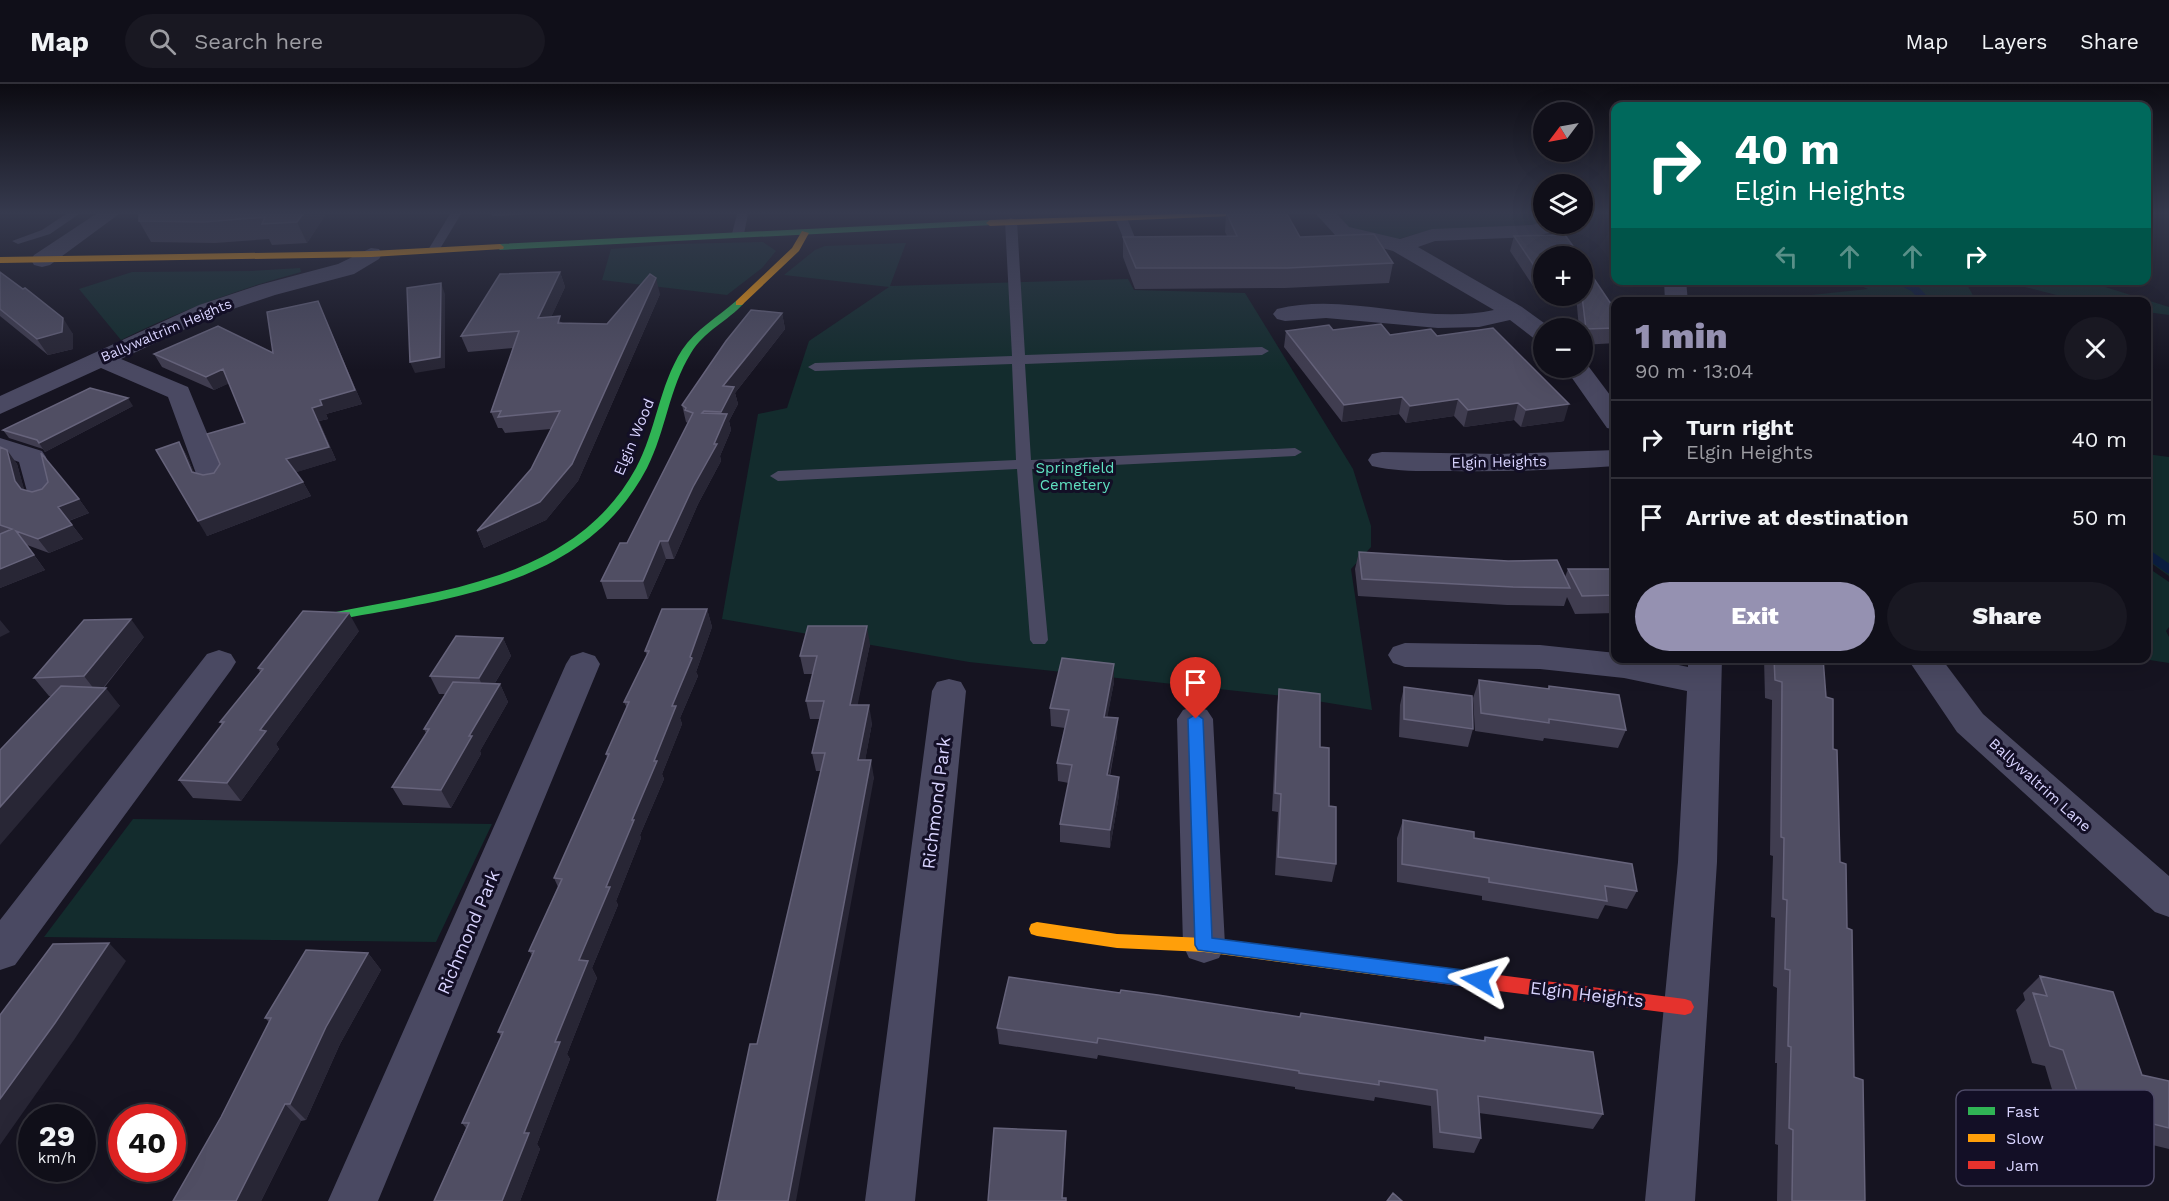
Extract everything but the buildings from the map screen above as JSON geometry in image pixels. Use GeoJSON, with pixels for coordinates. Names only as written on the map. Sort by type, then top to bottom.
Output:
{"type":"FeatureCollection","features":[{"type":"Feature","properties":{"kind":"main road","name":"Elgin Wood"},"geometry":{"type":"LineString","coordinates":[[340,615],[453,593],[498,581],[563,554],[595,530],[624,497],[642,468],[680,364],[696,339],[746,298],[779,266]]}},
{"type":"Feature","properties":{"kind":"main road","name":"Elgin Heights"},"geometry":{"type":"LineString","coordinates":[[1037,928],[1117,941],[1204,945],[1685,1007]]}},
{"type":"Feature","properties":{"kind":"street","name":"Ballywaltrim Heights"},"geometry":{"type":"LineString","coordinates":[[0,406],[207,310],[351,266]]}},
{"type":"Feature","properties":{"kind":"street"},"geometry":{"type":"LineString","coordinates":[[1435,266],[1514,312],[1533,327]]}},
{"type":"Feature","properties":{"kind":"street"},"geometry":{"type":"LineString","coordinates":[[1285,314],[1326,311],[1438,321],[1479,320],[1514,312]]}},
{"type":"Feature","properties":{"kind":"street"},"geometry":{"type":"LineString","coordinates":[[100,358],[178,392],[212,479]]}},
{"type":"Feature","properties":{"kind":"street"},"geometry":{"type":"LineString","coordinates":[[1584,378],[1611,415]]}},
{"type":"Feature","properties":{"kind":"street"},"geometry":{"type":"LineString","coordinates":[[0,380],[31,391]]}},
{"type":"Feature","properties":{"kind":"street"},"geometry":{"type":"LineString","coordinates":[[0,446],[32,458],[42,495]]}},
{"type":"Feature","properties":{"kind":"street","name":"Elgin Heights"},"geometry":{"type":"LineString","coordinates":[[1382,460],[1429,463],[1611,458]]}},
{"type":"Feature","properties":{"kind":"street"},"geometry":{"type":"LineString","coordinates":[[1405,655],[1540,657],[1624,666],[1705,670],[1695,924],[1685,1007],[1670,1201]]}},
{"type":"Feature","properties":{"kind":"street"},"geometry":{"type":"LineString","coordinates":[[0,952],[219,663],[191,662]]}},
{"type":"Feature","properties":{"kind":"street","name":"Ballywaltrim Lane"},"geometry":{"type":"LineString","coordinates":[[1927,663],[1970,723],[2169,900]]}},
{"type":"Feature","properties":{"kind":"street","name":"Richmond Park"},"geometry":{"type":"LineString","coordinates":[[353,1201],[583,664]]}},
{"type":"Feature","properties":{"kind":"street","name":"Richmond Park"},"geometry":{"type":"LineString","coordinates":[[890,1201],[950,691]]}},
{"type":"Feature","properties":{"kind":"street"},"geometry":{"type":"LineString","coordinates":[[1196,719],[1204,945]]}},
{"type":"Feature","properties":{"kind":"lane"},"geometry":{"type":"LineString","coordinates":[[1014,266],[1024,464],[1040,640]]}},
{"type":"Feature","properties":{"kind":"lane"},"geometry":{"type":"LineString","coordinates":[[815,367],[1262,351]]}},
{"type":"Feature","properties":{"kind":"lane"},"geometry":{"type":"LineString","coordinates":[[778,476],[1295,452]]}},
{"type":"Feature","properties":{"kind":"green space"},"geometry":{"type":"Polygon","coordinates":[[[606,266],[764,266],[727,295],[602,280],[606,266]]]}},
{"type":"Feature","properties":{"kind":"green space","name":"Springfield Cemetery"},"geometry":{"type":"Polygon","coordinates":[[[795,266],[897,266],[890,286],[1128,279],[1134,290],[1245,293],[1353,469],[1371,526],[1371,547],[1351,569],[1372,710],[1292,697],[969,662],[722,619],[758,414],[787,408],[809,341],[889,287],[784,275],[795,266]]]}},
{"type":"Feature","properties":{"kind":"green space"},"geometry":{"type":"Polygon","coordinates":[[[300,268],[301,272],[209,302],[121,340],[79,289],[132,272],[250,271],[300,268]]]}},
{"type":"Feature","properties":{"kind":"green space"},"geometry":{"type":"Polygon","coordinates":[[[1859,285],[1967,285],[1974,297],[1792,297],[1868,289],[1859,285]]]}},
{"type":"Feature","properties":{"kind":"green space"},"geometry":{"type":"Polygon","coordinates":[[[2017,285],[2099,285],[2137,297],[2064,297],[2017,285]]]}},
{"type":"Feature","properties":{"kind":"green space"},"geometry":{"type":"Polygon","coordinates":[[[2151,301],[2169,307],[2169,315],[2151,313],[2151,301]]]}},
{"type":"Feature","properties":{"kind":"green space"},"geometry":{"type":"Polygon","coordinates":[[[2151,455],[2169,457],[2169,576],[2151,563],[2151,455]]]}},
{"type":"Feature","properties":{"kind":"green space"},"geometry":{"type":"Polygon","coordinates":[[[2151,570],[2169,582],[2169,627],[2166,631],[2169,637],[2169,663],[2151,660],[2151,570]]]}},
{"type":"Feature","properties":{"kind":"green space"},"geometry":{"type":"Polygon","coordinates":[[[133,819],[492,824],[436,942],[44,937],[133,819]]]}},
{"type":"Feature","properties":{"kind":"waterway"},"geometry":{"type":"LineString","coordinates":[[1908,285],[1922,297]]}},
{"type":"Feature","properties":{"kind":"waterway"},"geometry":{"type":"LineString","coordinates":[[2151,556],[2169,569]]}},
{"type":"Feature","properties":{"kind":"traffic: fast"},"geometry":{"type":"LineString","coordinates":[[341,615],[470,589],[512,576],[552,558],[588,535],[619,505],[642,467],[672,381],[687,350],[702,333],[739,303]]}},
{"type":"Feature","properties":{"kind":"traffic: slow"},"geometry":{"type":"LineString","coordinates":[[739,303],[778,266]]}},
{"type":"Feature","properties":{"kind":"traffic: slow"},"geometry":{"type":"LineString","coordinates":[[1037,929],[1117,941],[1204,945],[1421,973]]}},
{"type":"Feature","properties":{"kind":"traffic: jam"},"geometry":{"type":"LineString","coordinates":[[1421,973],[1685,1007]]}},
{"type":"Feature","properties":{"kind":"route"},"geometry":{"type":"LineString","coordinates":[[1196,719],[1204,945],[1479,980]]}}]}
